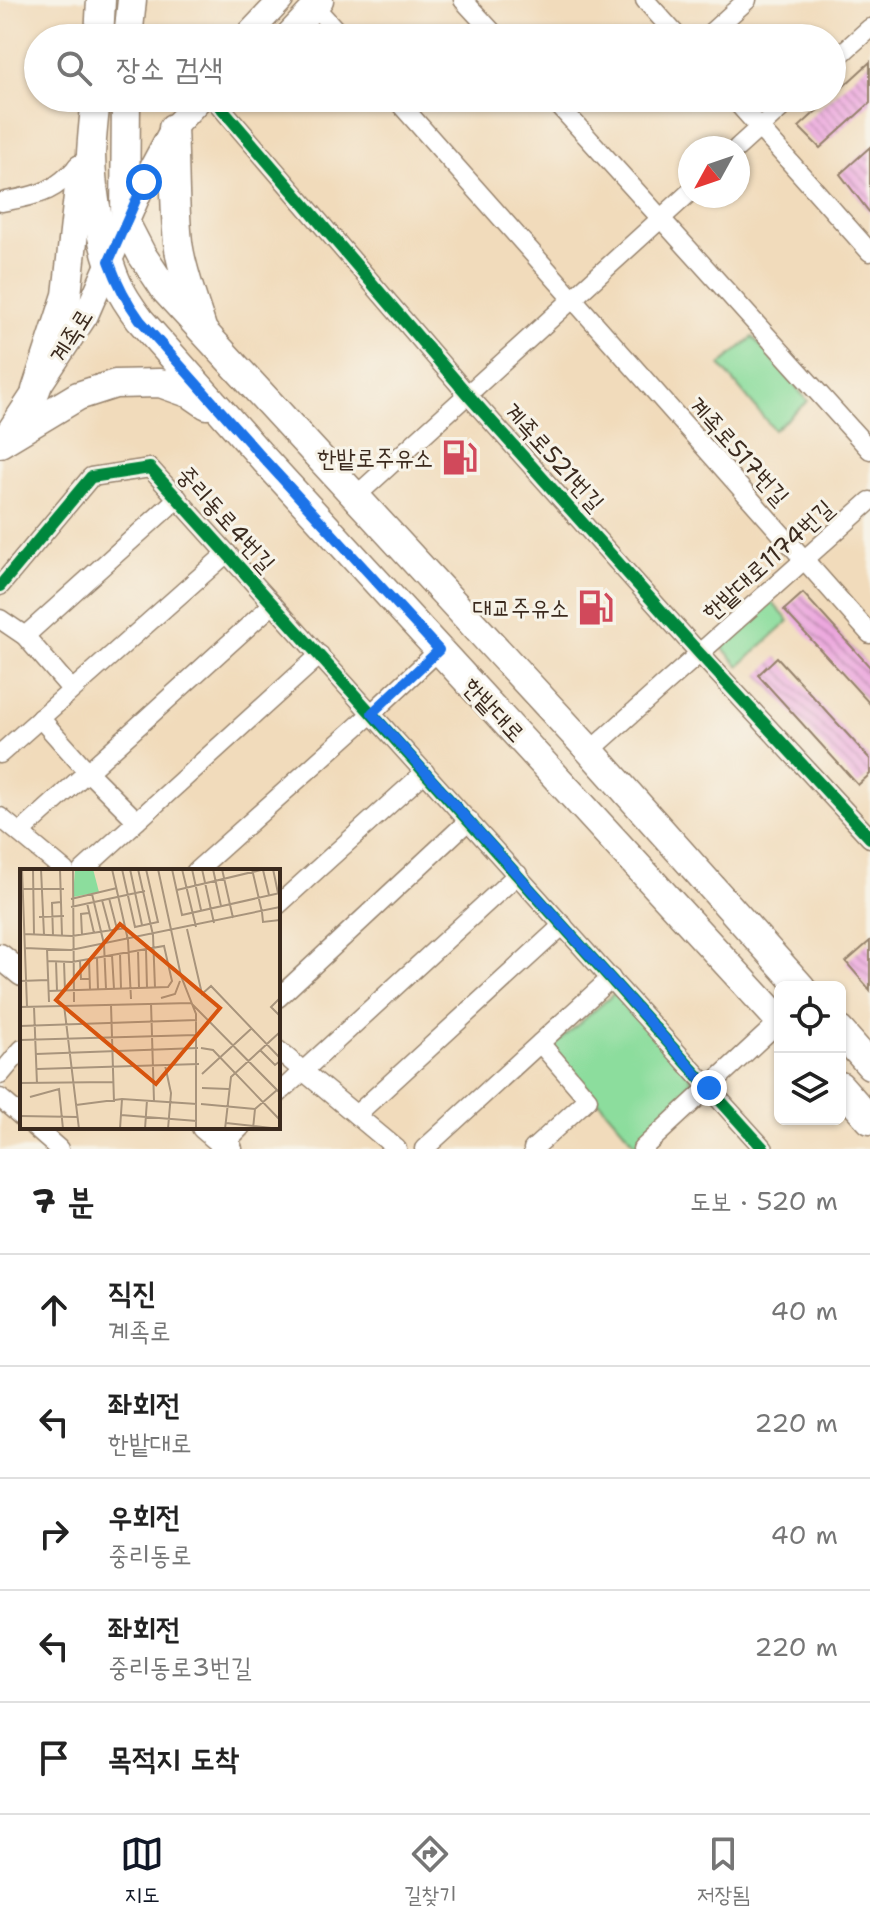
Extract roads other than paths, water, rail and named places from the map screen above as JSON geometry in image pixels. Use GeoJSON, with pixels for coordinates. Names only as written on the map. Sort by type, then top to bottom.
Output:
{"type":"FeatureCollection","features":[{"type":"Feature","properties":{"kind":"main road"},"geometry":{"type":"LineString","coordinates":[[100,24],[101,0]]}},
{"type":"Feature","properties":{"kind":"main road"},"geometry":{"type":"LineString","coordinates":[[130,24],[132,0]]}},
{"type":"Feature","properties":{"kind":"main road"},"geometry":{"type":"LineString","coordinates":[[258,24],[281,0]]}},
{"type":"Feature","properties":{"kind":"main road"},"geometry":{"type":"LineString","coordinates":[[298,24],[318,3]]}},
{"type":"Feature","properties":{"kind":"main road"},"geometry":{"type":"LineString","coordinates":[[36,390],[67,295],[89,112]]}},
{"type":"Feature","properties":{"kind":"main road","name":"한밭대로"},"geometry":{"type":"LineString","coordinates":[[94,112],[91,155],[97,211],[109,261],[122,293],[140,320],[774,1014]]}},
{"type":"Feature","properties":{"kind":"main road","name":"한밭대로"},"geometry":{"type":"LineString","coordinates":[[126,112],[125,222],[166,291],[590,751],[796,981]]}},
{"type":"Feature","properties":{"kind":"main road","name":"계족로"},"geometry":{"type":"LineString","coordinates":[[0,444],[86,315],[144,182],[173,128],[188,112]]}},
{"type":"Feature","properties":{"kind":"main road"},"geometry":{"type":"LineString","coordinates":[[173,128],[178,246],[203,332]]}},
{"type":"Feature","properties":{"kind":"main road"},"geometry":{"type":"LineString","coordinates":[[0,444],[78,396],[115,384],[160,383],[191,394],[218,414],[262,457]]}},
{"type":"Feature","properties":{"kind":"main road"},"geometry":{"type":"LineString","coordinates":[[0,956],[20,972]]}},
{"type":"Feature","properties":{"kind":"main road"},"geometry":{"type":"LineString","coordinates":[[846,1037],[868,1058],[846,1078]]}},
{"type":"Feature","properties":{"kind":"main road"},"geometry":{"type":"LineString","coordinates":[[846,1091],[870,1120]]}},
{"type":"Feature","properties":{"kind":"main road"},"geometry":{"type":"LineString","coordinates":[[207,1129],[229,1142]]}},
{"type":"Feature","properties":{"kind":"street"},"geometry":{"type":"LineString","coordinates":[[463,0],[485,24]]}},
{"type":"Feature","properties":{"kind":"street"},"geometry":{"type":"LineString","coordinates":[[645,0],[666,24]]}},
{"type":"Feature","properties":{"kind":"street"},"geometry":{"type":"LineString","coordinates":[[720,24],[747,0]]}},
{"type":"Feature","properties":{"kind":"street"},"geometry":{"type":"LineString","coordinates":[[318,3],[333,24]]}},
{"type":"Feature","properties":{"kind":"street"},"geometry":{"type":"LineString","coordinates":[[846,49],[870,28]]}},
{"type":"Feature","properties":{"kind":"street","name":"계족로521번길"},"geometry":{"type":"LineString","coordinates":[[225,112],[468,395],[870,838]]}},
{"type":"Feature","properties":{"kind":"street","name":"계족로517번길"},"geometry":{"type":"LineString","coordinates":[[407,112],[870,634]]}},
{"type":"Feature","properties":{"kind":"street"},"geometry":{"type":"LineString","coordinates":[[565,112],[870,450]]}},
{"type":"Feature","properties":{"kind":"street"},"geometry":{"type":"LineString","coordinates":[[745,112],[870,252]]}},
{"type":"Feature","properties":{"kind":"street"},"geometry":{"type":"LineString","coordinates":[[750,136],[777,112]]}},
{"type":"Feature","properties":{"kind":"street"},"geometry":{"type":"LineString","coordinates":[[1,203],[52,189],[82,162]]}},
{"type":"Feature","properties":{"kind":"street"},"geometry":{"type":"LineString","coordinates":[[356,496],[678,203]]}},
{"type":"Feature","properties":{"kind":"street","name":"중리동로4번길"},"geometry":{"type":"LineString","coordinates":[[0,586],[91,477],[150,468],[518,874],[757,1146]]}},
{"type":"Feature","properties":{"kind":"street","name":"중리동로4번길"},"geometry":{"type":"LineString","coordinates":[[25,636],[178,498]]}},
{"type":"Feature","properties":{"kind":"street","name":"한밭대로1174번길"},"geometry":{"type":"LineString","coordinates":[[590,751],[870,501]]}},
{"type":"Feature","properties":{"kind":"street"},"geometry":{"type":"LineString","coordinates":[[0,754],[227,553]]}},
{"type":"Feature","properties":{"kind":"street","name":"중리동로4번길"},"geometry":{"type":"LineString","coordinates":[[20,833],[273,604]]}},
{"type":"Feature","properties":{"kind":"street"},"geometry":{"type":"LineString","coordinates":[[0,619],[25,636],[71,689]]}},
{"type":"Feature","properties":{"kind":"street"},"geometry":{"type":"LineString","coordinates":[[198,869],[439,650]]}},
{"type":"Feature","properties":{"kind":"street"},"geometry":{"type":"LineString","coordinates":[[84,869],[320,655]]}},
{"type":"Feature","properties":{"kind":"street"},"geometry":{"type":"LineString","coordinates":[[40,718],[137,821]]}},
{"type":"Feature","properties":{"kind":"street"},"geometry":{"type":"LineString","coordinates":[[280,903],[425,772]]}},
{"type":"Feature","properties":{"kind":"street"},"geometry":{"type":"LineString","coordinates":[[0,817],[63,869]]}},
{"type":"Feature","properties":{"kind":"street"},"geometry":{"type":"LineString","coordinates":[[280,996],[469,820]]}},
{"type":"Feature","properties":{"kind":"street"},"geometry":{"type":"LineString","coordinates":[[280,1092],[518,874]]}},
{"type":"Feature","properties":{"kind":"street"},"geometry":{"type":"LineString","coordinates":[[356,1115],[563,925]]}},
{"type":"Feature","properties":{"kind":"street"},"geometry":{"type":"LineString","coordinates":[[424,1149],[611,978]]}},
{"type":"Feature","properties":{"kind":"street"},"geometry":{"type":"LineString","coordinates":[[642,1149],[774,1027]]}},
{"type":"Feature","properties":{"kind":"street"},"geometry":{"type":"LineString","coordinates":[[533,1149],[588,1099],[540,1043]]}},
{"type":"Feature","properties":{"kind":"street"},"geometry":{"type":"LineString","coordinates":[[0,1075],[20,1051]]}},
{"type":"Feature","properties":{"kind":"street"},"geometry":{"type":"LineString","coordinates":[[280,1052],[397,1149]]}},
{"type":"Feature","properties":{"kind":"street"},"geometry":{"type":"LineString","coordinates":[[0,1098],[20,1115]]}},
{"type":"Feature","properties":{"kind":"street"},"geometry":{"type":"LineString","coordinates":[[36,1129],[50,1146]]}},
{"type":"Feature","properties":{"kind":"place","name":"한밭로주유소"},"geometry":{"type":"Point","coordinates":[459,458]}},
{"type":"Feature","properties":{"kind":"place","name":"대교주유소"},"geometry":{"type":"Point","coordinates":[595,608]}}]}
